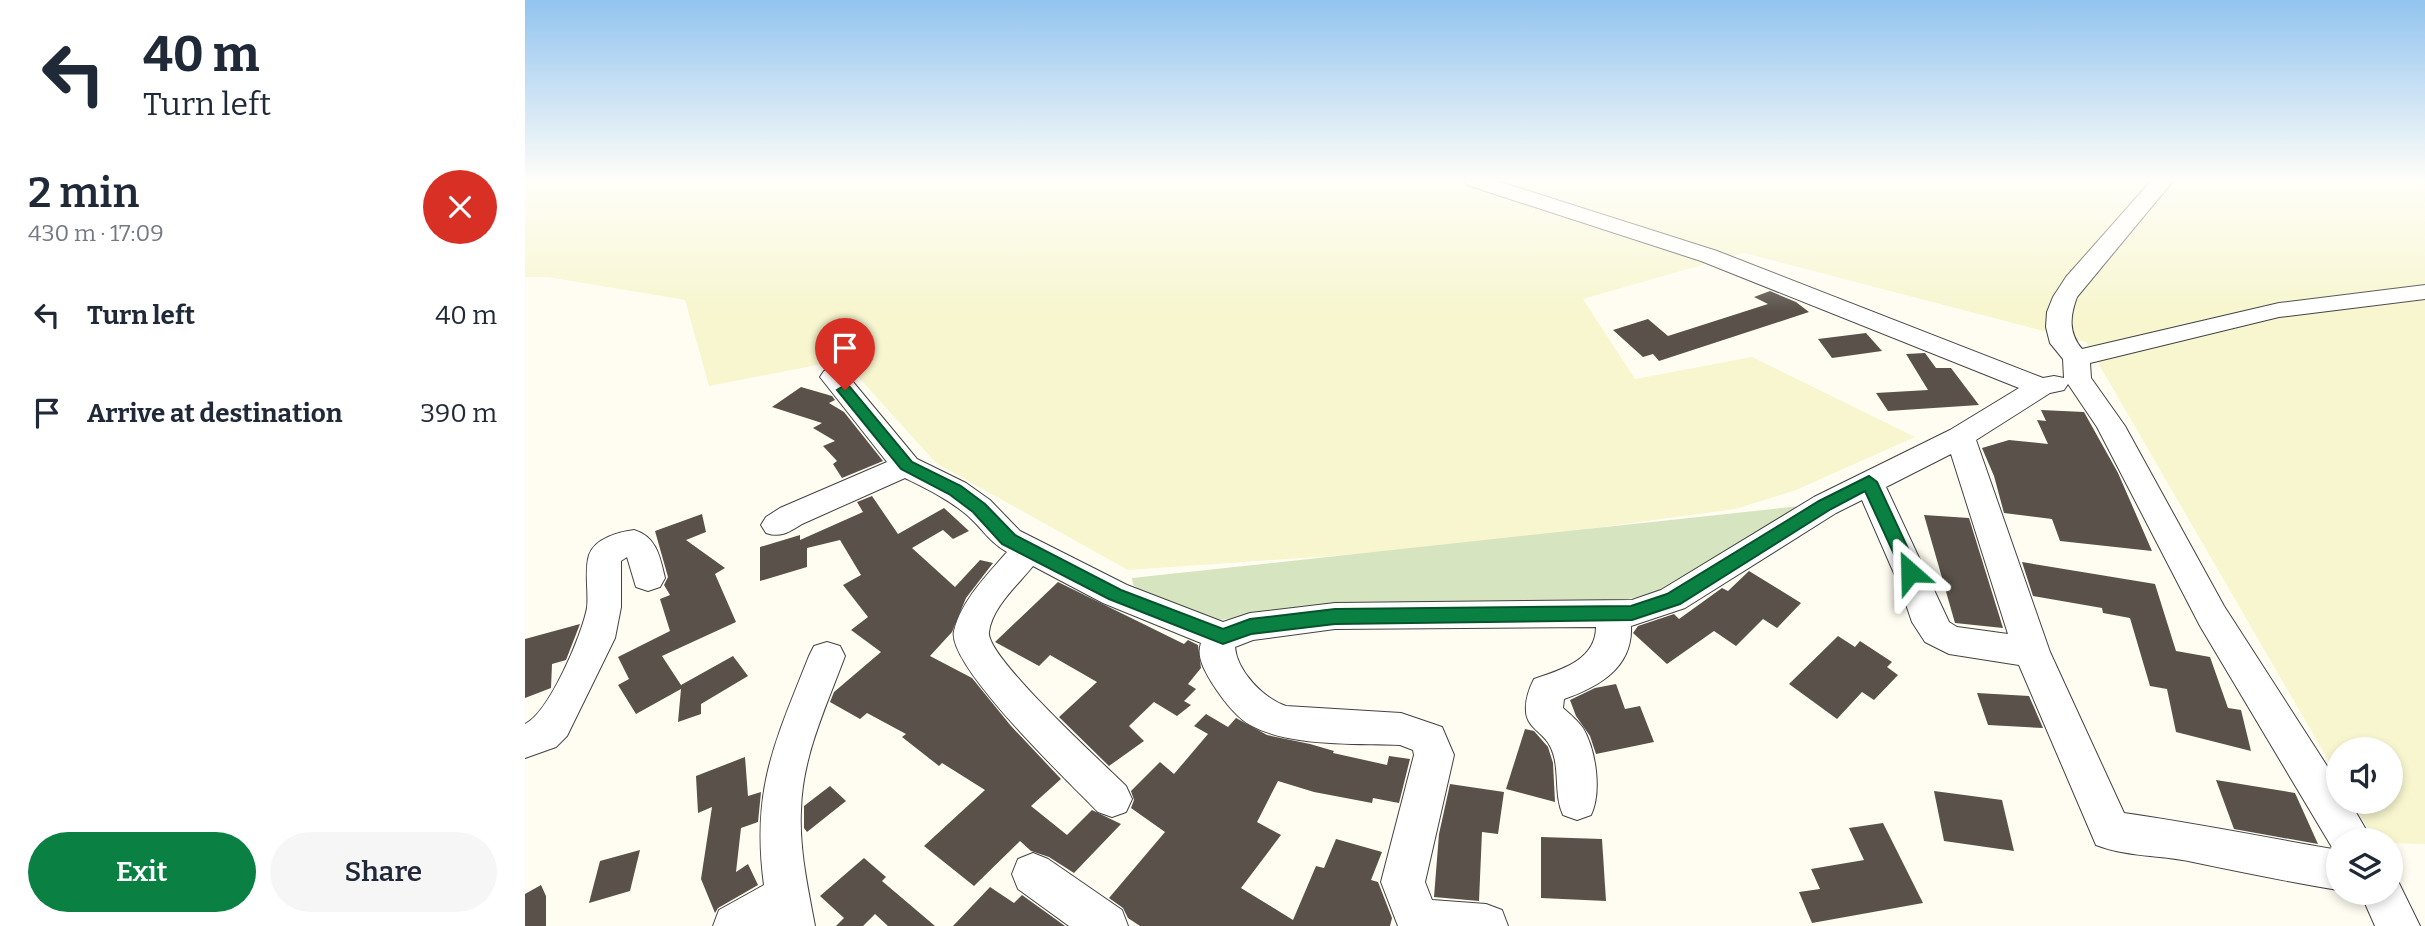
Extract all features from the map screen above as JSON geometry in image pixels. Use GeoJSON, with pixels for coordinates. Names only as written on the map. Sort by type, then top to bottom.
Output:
{"type":"FeatureCollection","features":[{"type":"Feature","properties":{"kind":"street"},"geometry":{"type":"LineString","coordinates":[[1609,224],[1709,256],[2041,387]]}},
{"type":"Feature","properties":{"kind":"street"},"geometry":{"type":"LineString","coordinates":[[2126,224],[2066,294],[2061,305],[2058,331],[2064,347],[2111,426],[2212,616],[2344,828]]}},
{"type":"Feature","properties":{"kind":"street"},"geometry":{"type":"LineString","coordinates":[[1486,926],[1419,923],[1403,882],[1434,755],[1428,739],[1401,729],[1286,722],[1263,714],[1233,685],[1220,664],[1217,647],[1223,637],[1250,627],[1335,616],[1632,613],[1673,599],[1825,505],[1960,437],[2077,368],[2279,310],[2425,292]]}},
{"type":"Feature","properties":{"kind":"street"},"geometry":{"type":"LineString","coordinates":[[834,377],[906,466],[955,490],[979,508],[1009,539],[1027,551],[1115,594],[1223,637]]}},
{"type":"Feature","properties":{"kind":"street"},"geometry":{"type":"LineString","coordinates":[[1960,437],[2032,652],[2111,831],[2192,842],[2226,851],[2326,868]]}},
{"type":"Feature","properties":{"kind":"street"},"geometry":{"type":"LineString","coordinates":[[777,525],[791,516],[906,466]]}},
{"type":"Feature","properties":{"kind":"street"},"geometry":{"type":"LineString","coordinates":[[1869,482],[1917,587],[1929,622],[1937,632],[1949,640],[2032,652]]}},
{"type":"Feature","properties":{"kind":"street"},"geometry":{"type":"LineString","coordinates":[[525,741],[542,735],[554,724],[597,638],[604,607],[605,556],[623,543],[634,542],[642,552],[648,578]]}},
{"type":"Feature","properties":{"kind":"street"},"geometry":{"type":"LineString","coordinates":[[1027,551],[986,600],[971,632],[972,644],[999,684],[1112,799]]}},
{"type":"Feature","properties":{"kind":"street"},"geometry":{"type":"LineString","coordinates":[[1577,802],[1577,779],[1568,738],[1544,713],[1547,690],[1580,678],[1601,663],[1613,642],[1613,613]]}},
{"type":"Feature","properties":{"kind":"street"},"geometry":{"type":"LineString","coordinates":[[735,926],[790,910],[781,838],[782,791],[788,764],[827,656]]}},
{"type":"Feature","properties":{"kind":"street"},"geometry":{"type":"LineString","coordinates":[[1033,874],[1106,926]]}},
{"type":"Feature","properties":{"kind":"street"},"geometry":{"type":"LineString","coordinates":[[2388,905],[2398,926]]}},
{"type":"Feature","properties":{"kind":"green space"},"geometry":{"type":"Polygon","coordinates":[[[525,224],[2425,224],[2425,844],[2403,843],[2403,828],[2368,828],[2359,814],[2403,814],[2403,737],[2326,737],[2326,756],[2086,342],[1744,253],[1583,299],[1635,379],[1752,357],[1915,437],[1796,490],[1736,509],[1446,548],[1128,570],[936,463],[843,360],[709,386],[685,300],[548,277],[525,277],[525,224]]]}},
{"type":"Feature","properties":{"kind":"green space"},"geometry":{"type":"Polygon","coordinates":[[[1800,506],[1681,583],[1643,596],[1602,604],[1332,603],[1220,620],[1189,613],[1149,596],[1133,585],[1132,578],[1800,506]]]}},
{"type":"Feature","properties":{"kind":"building"},"geometry":{"type":"Polygon","coordinates":[[[1770,291],[1796,302],[1809,312],[1659,361],[1653,354],[1643,357],[1613,330],[1648,319],[1668,336],[1768,304],[1754,297],[1770,291]]]}},
{"type":"Feature","properties":{"kind":"building"},"geometry":{"type":"Polygon","coordinates":[[[1866,333],[1882,351],[1832,358],[1818,339],[1866,333]]]}},
{"type":"Feature","properties":{"kind":"building"},"geometry":{"type":"Polygon","coordinates":[[[1925,353],[1936,368],[1951,368],[1979,405],[1888,411],[1876,393],[1928,390],[1906,354],[1925,353]]]}},
{"type":"Feature","properties":{"kind":"building"},"geometry":{"type":"Polygon","coordinates":[[[801,387],[832,396],[835,400],[829,403],[844,412],[883,461],[842,478],[833,464],[837,461],[823,446],[835,441],[813,428],[822,423],[772,407],[801,387]]]}},
{"type":"Feature","properties":{"kind":"building"},"geometry":{"type":"Polygon","coordinates":[[[2041,410],[2084,412],[2118,473],[2152,551],[2060,541],[2052,519],[2004,513],[1994,476],[1982,448],[2009,440],[2048,444],[2037,420],[2046,421],[2041,410]]]}},
{"type":"Feature","properties":{"kind":"building"},"geometry":{"type":"Polygon","coordinates":[[[872,496],[898,534],[944,508],[969,531],[953,539],[943,530],[912,548],[955,587],[980,560],[993,563],[966,598],[952,632],[930,656],[972,678],[1011,726],[1061,779],[1031,806],[1067,835],[1092,810],[1121,824],[1074,873],[1049,857],[1031,851],[1020,841],[974,886],[924,846],[985,790],[942,763],[939,766],[902,737],[906,734],[867,713],[860,719],[830,702],[834,692],[881,652],[851,630],[868,617],[843,585],[861,575],[840,540],[807,548],[807,567],[760,581],[760,547],[800,535],[800,540],[863,512],[857,502],[872,496]]]}},
{"type":"Feature","properties":{"kind":"building"},"geometry":{"type":"Polygon","coordinates":[[[702,514],[706,532],[686,540],[725,568],[715,574],[736,622],[662,656],[681,685],[733,656],[748,676],[701,704],[701,714],[678,722],[681,689],[636,714],[618,685],[629,679],[618,657],[670,631],[660,599],[670,595],[664,585],[668,577],[655,531],[702,514]]]}},
{"type":"Feature","properties":{"kind":"building"},"geometry":{"type":"Polygon","coordinates":[[[1924,515],[1969,518],[2003,628],[1955,623],[1924,515]]]}},
{"type":"Feature","properties":{"kind":"building"},"geometry":{"type":"Polygon","coordinates":[[[2022,562],[2155,584],[2176,651],[2210,657],[2228,708],[2241,710],[2251,751],[2176,732],[2167,689],[2150,686],[2130,618],[2103,613],[2102,608],[2033,596],[2022,562]]]}},
{"type":"Feature","properties":{"kind":"building"},"geometry":{"type":"Polygon","coordinates":[[[1749,571],[1801,603],[1777,628],[1763,619],[1736,646],[1714,631],[1667,664],[1633,633],[1638,626],[1674,614],[1679,619],[1722,588],[1728,591],[1749,571]]]}},
{"type":"Feature","properties":{"kind":"building"},"geometry":{"type":"Polygon","coordinates":[[[1058,582],[1184,644],[1188,640],[1198,645],[1201,668],[1188,684],[1196,689],[1184,701],[1191,705],[1177,716],[1154,702],[1129,726],[1144,741],[1109,766],[1059,717],[1097,682],[1050,655],[1039,666],[995,642],[1058,582]]]}},
{"type":"Feature","properties":{"kind":"building"},"geometry":{"type":"Polygon","coordinates":[[[580,624],[566,660],[552,664],[551,688],[525,698],[525,639],[580,624]]]}},
{"type":"Feature","properties":{"kind":"building"},"geometry":{"type":"Polygon","coordinates":[[[1838,636],[1855,647],[1860,641],[1892,662],[1887,667],[1898,675],[1874,700],[1862,692],[1837,719],[1789,684],[1838,636]]]}},
{"type":"Feature","properties":{"kind":"building"},"geometry":{"type":"Polygon","coordinates":[[[1616,684],[1625,709],[1640,706],[1654,742],[1596,754],[1590,736],[1576,716],[1570,700],[1595,688],[1616,684]]]}},
{"type":"Feature","properties":{"kind":"building"},"geometry":{"type":"Polygon","coordinates":[[[1977,693],[2029,696],[2043,728],[1988,725],[1977,693]]]}},
{"type":"Feature","properties":{"kind":"building"},"geometry":{"type":"Polygon","coordinates":[[[1206,714],[1228,727],[1236,718],[1267,735],[1387,765],[1389,756],[1410,759],[1399,803],[1373,798],[1372,803],[1314,792],[1278,781],[1257,822],[1281,835],[1241,888],[1293,920],[1316,866],[1324,868],[1336,839],[1382,852],[1371,880],[1378,882],[1392,918],[1390,926],[1140,926],[1128,918],[1123,908],[1109,898],[1165,832],[1131,808],[1134,800],[1131,791],[1160,762],[1174,774],[1208,734],[1194,726],[1206,714]]]}},
{"type":"Feature","properties":{"kind":"building"},"geometry":{"type":"Polygon","coordinates":[[[1525,729],[1534,731],[1548,747],[1553,763],[1555,802],[1506,789],[1525,729]]]}},
{"type":"Feature","properties":{"kind":"building"},"geometry":{"type":"Polygon","coordinates":[[[745,757],[748,796],[761,792],[758,822],[741,828],[736,872],[748,864],[758,885],[718,908],[715,913],[701,879],[712,807],[698,813],[696,776],[745,757]]]}},
{"type":"Feature","properties":{"kind":"building"},"geometry":{"type":"Polygon","coordinates":[[[2216,780],[2295,793],[2318,844],[2234,829],[2216,780]]]}},
{"type":"Feature","properties":{"kind":"building"},"geometry":{"type":"Polygon","coordinates":[[[1450,784],[1504,792],[1498,834],[1482,832],[1479,901],[1434,897],[1439,834],[1450,784]]]}},
{"type":"Feature","properties":{"kind":"building"},"geometry":{"type":"Polygon","coordinates":[[[830,786],[846,801],[807,832],[804,828],[804,806],[830,786]]]}},
{"type":"Feature","properties":{"kind":"building"},"geometry":{"type":"Polygon","coordinates":[[[1934,791],[2002,800],[2014,851],[1944,841],[1934,791]]]}},
{"type":"Feature","properties":{"kind":"building"},"geometry":{"type":"Polygon","coordinates":[[[1883,823],[1923,903],[1812,923],[1799,892],[1820,889],[1811,869],[1864,860],[1849,828],[1883,823]]]}},
{"type":"Feature","properties":{"kind":"building"},"geometry":{"type":"Polygon","coordinates":[[[1541,837],[1602,839],[1606,901],[1541,898],[1541,837]]]}},
{"type":"Feature","properties":{"kind":"building"},"geometry":{"type":"Polygon","coordinates":[[[640,850],[630,891],[589,903],[600,861],[640,850]]]}},
{"type":"Feature","properties":{"kind":"building"},"geometry":{"type":"Polygon","coordinates":[[[864,858],[886,877],[882,881],[935,926],[888,926],[875,914],[863,926],[836,926],[844,918],[820,896],[864,858]]]}},
{"type":"Feature","properties":{"kind":"building"},"geometry":{"type":"Polygon","coordinates":[[[541,885],[546,896],[546,926],[525,926],[525,894],[541,885]]]}},
{"type":"Feature","properties":{"kind":"building"},"geometry":{"type":"Polygon","coordinates":[[[990,887],[1014,903],[1022,895],[1065,926],[953,926],[990,887]]]}},
{"type":"Feature","properties":{"kind":"route"},"geometry":{"type":"LineString","coordinates":[[845,390],[906,466],[955,490],[979,508],[1009,539],[1027,551],[1115,594],[1223,637],[1250,627],[1335,616],[1632,613],[1673,599],[1825,505],[1869,482],[1910,572]]}}]}
